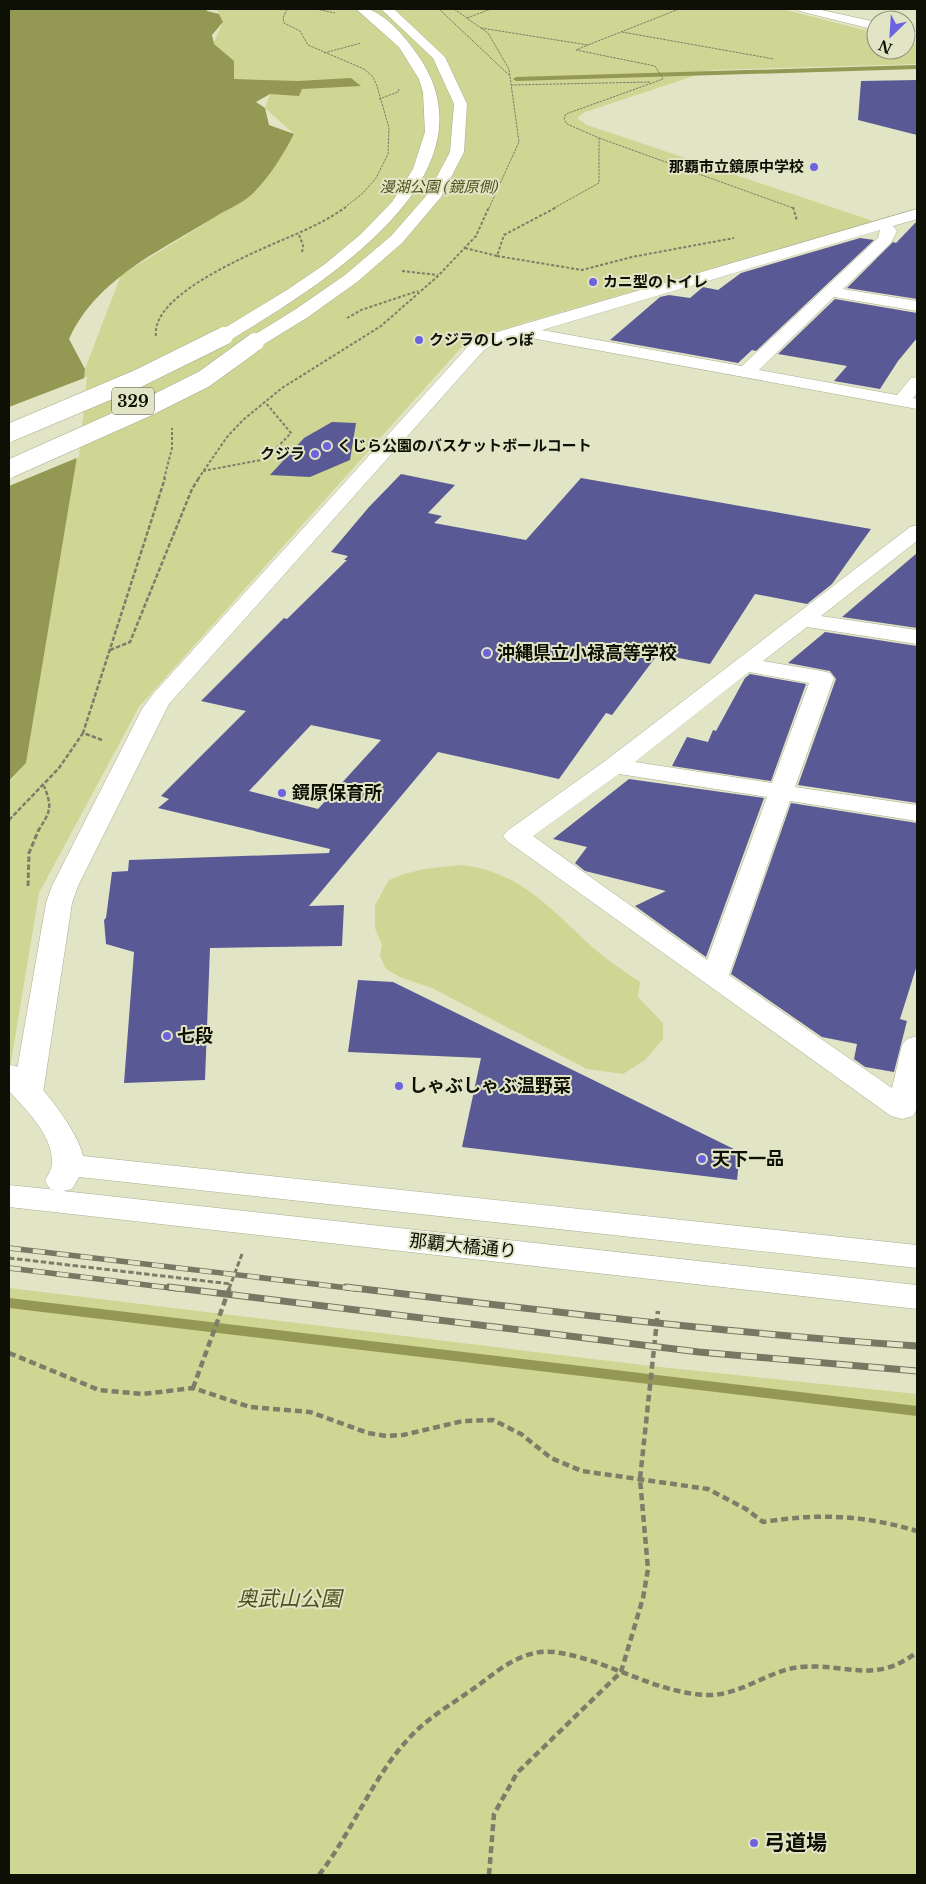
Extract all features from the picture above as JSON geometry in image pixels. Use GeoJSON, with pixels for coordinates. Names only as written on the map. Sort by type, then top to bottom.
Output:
{"type":"FeatureCollection","features":[{"type":"Feature","properties":{"kind":"main road","name":"329"},"geometry":{"type":"LineString","coordinates":[[9,433],[137,380],[224,336],[295,293],[355,247],[373,232],[406,193],[426,157],[434,127],[432,102],[423,72],[405,46],[379,20],[362,9]]}},
{"type":"Feature","properties":{"kind":"main road","name":"329"},"geometry":{"type":"LineString","coordinates":[[9,452],[191,375],[255,342],[324,299],[385,250],[434,195],[449,172],[460,142],[463,113],[460,101],[449,72],[430,44],[387,9]]}},
{"type":"Feature","properties":{"kind":"main road"},"geometry":{"type":"LineString","coordinates":[[803,9],[866,24]]}},
{"type":"Feature","properties":{"kind":"main road"},"geometry":{"type":"LineString","coordinates":[[52,1200],[68,1164],[65,1145],[44,1112],[19,1084],[64,886],[154,709],[478,346],[486,341],[917,214]]}},
{"type":"Feature","properties":{"kind":"main road"},"geometry":{"type":"LineString","coordinates":[[745,373],[885,240],[889,231],[880,224]]}},
{"type":"Feature","properties":{"kind":"main road"},"geometry":{"type":"LineString","coordinates":[[832,292],[917,306]]}},
{"type":"Feature","properties":{"kind":"main road"},"geometry":{"type":"LineString","coordinates":[[520,331],[909,402],[917,382]]}},
{"type":"Feature","properties":{"kind":"main road"},"geometry":{"type":"LineString","coordinates":[[9,419],[148,362],[224,336]]}},
{"type":"Feature","properties":{"kind":"main road"},"geometry":{"type":"LineString","coordinates":[[9,469],[148,407],[204,379],[255,342]]}},
{"type":"Feature","properties":{"kind":"main road"},"geometry":{"type":"LineString","coordinates":[[917,531],[614,766],[516,836],[714,978],[902,1109],[917,1045]]}},
{"type":"Feature","properties":{"kind":"main road"},"geometry":{"type":"LineString","coordinates":[[802,620],[917,636]]}},
{"type":"Feature","properties":{"kind":"main road"},"geometry":{"type":"LineString","coordinates":[[714,978],[783,791],[822,678],[746,665]]}},
{"type":"Feature","properties":{"kind":"main road"},"geometry":{"type":"LineString","coordinates":[[614,766],[917,813]]}},
{"type":"Feature","properties":{"kind":"main road"},"geometry":{"type":"LineString","coordinates":[[68,1164],[917,1257]]}},
{"type":"Feature","properties":{"kind":"main road","name":"那覇大橋通り"},"geometry":{"type":"LineString","coordinates":[[9,1196],[917,1297]]}},
{"type":"Feature","properties":{"kind":"path"},"geometry":{"type":"LineString","coordinates":[[439,9],[510,76]]}},
{"type":"Feature","properties":{"kind":"path"},"geometry":{"type":"LineString","coordinates":[[109,650],[130,642],[192,489],[227,437],[243,420],[304,373],[381,326],[438,276],[476,236],[519,142],[509,69],[488,33],[454,9]]}},
{"type":"Feature","properties":{"kind":"path"},"geometry":{"type":"LineString","coordinates":[[467,18],[491,9]]}},
{"type":"Feature","properties":{"kind":"path"},"geometry":{"type":"LineString","coordinates":[[679,9],[576,50],[655,66],[663,80],[574,110],[566,114],[564,119],[567,124],[600,138],[793,207],[798,220],[794,224]]}},
{"type":"Feature","properties":{"kind":"path"},"geometry":{"type":"LineString","coordinates":[[480,28],[588,44]]}},
{"type":"Feature","properties":{"kind":"path"},"geometry":{"type":"LineString","coordinates":[[621,32],[774,59]]}},
{"type":"Feature","properties":{"kind":"path"},"geometry":{"type":"LineString","coordinates":[[324,53],[367,42]]}},
{"type":"Feature","properties":{"kind":"path"},"geometry":{"type":"LineString","coordinates":[[511,85],[654,82]]}},
{"type":"Feature","properties":{"kind":"path"},"geometry":{"type":"LineString","coordinates":[[497,256],[504,234],[591,189],[599,183],[600,138]]}},
{"type":"Feature","properties":{"kind":"path"},"geometry":{"type":"LineString","coordinates":[[464,248],[497,256],[582,270],[632,257],[740,237]]}},
{"type":"Feature","properties":{"kind":"path"},"geometry":{"type":"LineString","coordinates":[[394,270],[438,276]]}},
{"type":"Feature","properties":{"kind":"path"},"geometry":{"type":"LineString","coordinates":[[202,472],[266,458],[291,433],[265,402]]}},
{"type":"Feature","properties":{"kind":"path"},"geometry":{"type":"LineString","coordinates":[[9,820],[44,786],[68,758],[83,733]]}},
{"type":"Feature","properties":{"kind":"path"},"geometry":{"type":"LineString","coordinates":[[28,893],[30,849],[35,836],[42,828],[51,806],[44,786]]}},
{"type":"Feature","properties":{"kind":"path"},"geometry":{"type":"LineString","coordinates":[[9,1258],[231,1284]]}},
{"type":"Feature","properties":{"kind":"path"},"geometry":{"type":"LineString","coordinates":[[193,1388],[240,1261]]}},
{"type":"Feature","properties":{"kind":"path"},"geometry":{"type":"LineString","coordinates":[[489,1875],[494,1814],[517,1773],[621,1672],[643,1598],[648,1569],[640,1479],[647,1398],[658,1311]]}},
{"type":"Feature","properties":{"kind":"path"},"geometry":{"type":"LineString","coordinates":[[9,1353],[99,1390],[143,1394],[193,1388],[250,1407],[310,1412],[368,1433],[386,1436],[403,1436],[463,1421],[492,1420],[521,1434],[551,1458],[582,1471],[708,1489],[734,1502],[763,1522],[791,1516],[839,1515],[880,1520],[917,1531]]}},
{"type":"Feature","properties":{"kind":"path"},"geometry":{"type":"LineString","coordinates":[[319,1875],[331,1862],[371,1792],[403,1745],[434,1715],[513,1661],[539,1652],[565,1654],[682,1690],[709,1695],[736,1691],[774,1674],[794,1668],[821,1667],[870,1672],[902,1664],[917,1652]]}},
{"type":"Feature","properties":{"kind":"green space","name":"漫湖公園 (鏡原側)"},"geometry":{"type":"Polygon","coordinates":[[[216,9],[782,9],[866,30],[866,60],[916,60],[917,44],[917,64],[712,70],[585,112],[577,118],[587,125],[873,221],[469,339],[139,707],[39,893],[9,1074],[9,783],[26,763],[76,463],[85,369],[121,275],[203,225],[272,170],[294,134],[265,108],[270,94],[233,79],[213,44],[223,22],[216,9]]]}},
{"type":"Feature","properties":{"kind":"green space"},"geometry":{"type":"Polygon","coordinates":[[[461,865],[500,875],[533,894],[603,956],[640,982],[638,997],[663,1023],[663,1039],[645,1060],[623,1074],[587,1069],[432,988],[400,977],[386,969],[380,956],[382,945],[375,928],[375,905],[389,880],[424,869],[461,865]]]}},
{"type":"Feature","properties":{"kind":"green space","name":"奥武山公園"},"geometry":{"type":"Polygon","coordinates":[[[9,1288],[651,1366],[917,1394],[917,1875],[9,1875],[9,1288]]]}},
{"type":"Feature","properties":{"kind":"shaded area"},"geometry":{"type":"Polygon","coordinates":[[[9,9],[206,9],[207,11],[219,14],[223,22],[212,35],[214,44],[234,61],[234,79],[298,81],[351,78],[361,86],[302,89],[299,96],[270,94],[256,102],[265,108],[269,125],[294,134],[267,178],[243,201],[134,266],[114,281],[96,298],[81,317],[69,339],[85,369],[76,463],[26,763],[9,781],[9,9]]]}},
{"type":"Feature","properties":{"kind":"pier"},"geometry":{"type":"Polygon","coordinates":[[[87,377],[79,457],[9,486],[9,407],[87,377]]]}},
{"type":"Feature","properties":{"kind":"building"},"geometry":{"type":"Polygon","coordinates":[[[917,80],[917,135],[858,120],[861,81],[917,80]]]}},
{"type":"Feature","properties":{"kind":"building"},"geometry":{"type":"Polygon","coordinates":[[[917,221],[917,299],[847,288],[893,242],[896,243],[917,221]]]}},
{"type":"Feature","properties":{"kind":"building"},"geometry":{"type":"Polygon","coordinates":[[[860,238],[874,240],[756,351],[752,350],[738,363],[610,340],[660,297],[669,295],[690,298],[703,287],[718,290],[741,273],[860,238]]]}},
{"type":"Feature","properties":{"kind":"building"},"geometry":{"type":"Polygon","coordinates":[[[835,299],[917,313],[917,338],[898,361],[880,389],[834,381],[847,366],[778,354],[835,299]]]}},
{"type":"Feature","properties":{"kind":"building","name":"クジラ"},"geometry":{"type":"Polygon","coordinates":[[[332,422],[356,423],[350,460],[310,477],[270,475],[304,438],[332,422]]]}},
{"type":"Feature","properties":{"kind":"building"},"geometry":{"type":"Polygon","coordinates":[[[401,474],[455,485],[428,513],[442,516],[434,523],[526,540],[581,478],[871,529],[832,584],[807,604],[755,594],[710,664],[658,654],[612,715],[606,713],[559,779],[438,752],[309,906],[344,905],[342,946],[210,948],[205,1080],[124,1083],[134,952],[106,944],[104,920],[106,918],[112,872],[128,871],[129,860],[329,853],[330,849],[158,808],[169,799],[161,796],[246,711],[201,701],[284,618],[287,619],[347,560],[344,560],[348,556],[331,552],[369,507],[401,474]],[[311,725],[249,791],[318,809],[381,740],[311,725]]]}},
{"type":"Feature","properties":{"kind":"building"},"geometry":{"type":"Polygon","coordinates":[[[917,553],[917,628],[842,617],[917,553]]]}},
{"type":"Feature","properties":{"kind":"building"},"geometry":{"type":"Polygon","coordinates":[[[825,632],[917,646],[917,803],[798,785],[836,679],[830,671],[788,663],[825,632]]]}},
{"type":"Feature","properties":{"kind":"building"},"geometry":{"type":"Polygon","coordinates":[[[750,674],[806,684],[771,781],[672,766],[687,737],[708,742],[713,730],[716,731],[745,678],[750,674]]]}},
{"type":"Feature","properties":{"kind":"building"},"geometry":{"type":"Polygon","coordinates":[[[629,779],[764,798],[706,957],[635,906],[666,891],[585,871],[575,863],[587,847],[553,839],[629,779]]]}},
{"type":"Feature","properties":{"kind":"building"},"geometry":{"type":"Polygon","coordinates":[[[791,803],[917,823],[917,965],[900,1019],[907,1021],[894,1072],[865,1067],[854,1059],[857,1044],[822,1037],[731,974],[791,803]]]}},
{"type":"Feature","properties":{"kind":"building"},"geometry":{"type":"Polygon","coordinates":[[[358,980],[393,982],[740,1152],[737,1180],[462,1147],[481,1058],[348,1052],[358,980]]]}},
{"type":"Feature","properties":{"kind":"waterway"},"geometry":{"type":"LineString","coordinates":[[516,79],[917,67]]}},
{"type":"Feature","properties":{"kind":"waterway"},"geometry":{"type":"LineString","coordinates":[[9,1303],[917,1411]]}},
{"type":"Feature","properties":{"kind":"railway"},"geometry":{"type":"LineString","coordinates":[[9,1248],[357,1289]]}},
{"type":"Feature","properties":{"kind":"railway"},"geometry":{"type":"LineString","coordinates":[[9,1268],[179,1289]]}},
{"type":"Feature","properties":{"kind":"railway"},"geometry":{"type":"LineString","coordinates":[[169,1287],[699,1352],[917,1371]]}},
{"type":"Feature","properties":{"kind":"railway"},"geometry":{"type":"LineString","coordinates":[[346,1287],[702,1328],[917,1346]]}},
{"type":"Feature","properties":{"kind":"place","name":"那覇市立鏡原中学校"},"geometry":{"type":"Point","coordinates":[814,167]}},
{"type":"Feature","properties":{"kind":"place","name":"カニ型のトイレ"},"geometry":{"type":"Point","coordinates":[593,282]}},
{"type":"Feature","properties":{"kind":"place","name":"クジラのしっぽ"},"geometry":{"type":"Point","coordinates":[419,340]}},
{"type":"Feature","properties":{"kind":"place","name":"くじら公園のバスケットボールコート"},"geometry":{"type":"Point","coordinates":[327,446]}},
{"type":"Feature","properties":{"kind":"place","name":"クジラ"},"geometry":{"type":"Point","coordinates":[315,454]}},
{"type":"Feature","properties":{"kind":"place","name":"沖縄県立小禄高等学校"},"geometry":{"type":"Point","coordinates":[487,653]}},
{"type":"Feature","properties":{"kind":"place","name":"鏡原保育所"},"geometry":{"type":"Point","coordinates":[282,793]}},
{"type":"Feature","properties":{"kind":"place","name":"七段"},"geometry":{"type":"Point","coordinates":[167,1036]}},
{"type":"Feature","properties":{"kind":"place","name":"しゃぶしゃぶ温野菜"},"geometry":{"type":"Point","coordinates":[399,1086]}},
{"type":"Feature","properties":{"kind":"place","name":"天下一品"},"geometry":{"type":"Point","coordinates":[702,1159]}},
{"type":"Feature","properties":{"kind":"place","name":"弓道場"},"geometry":{"type":"Point","coordinates":[754,1843]}}]}
